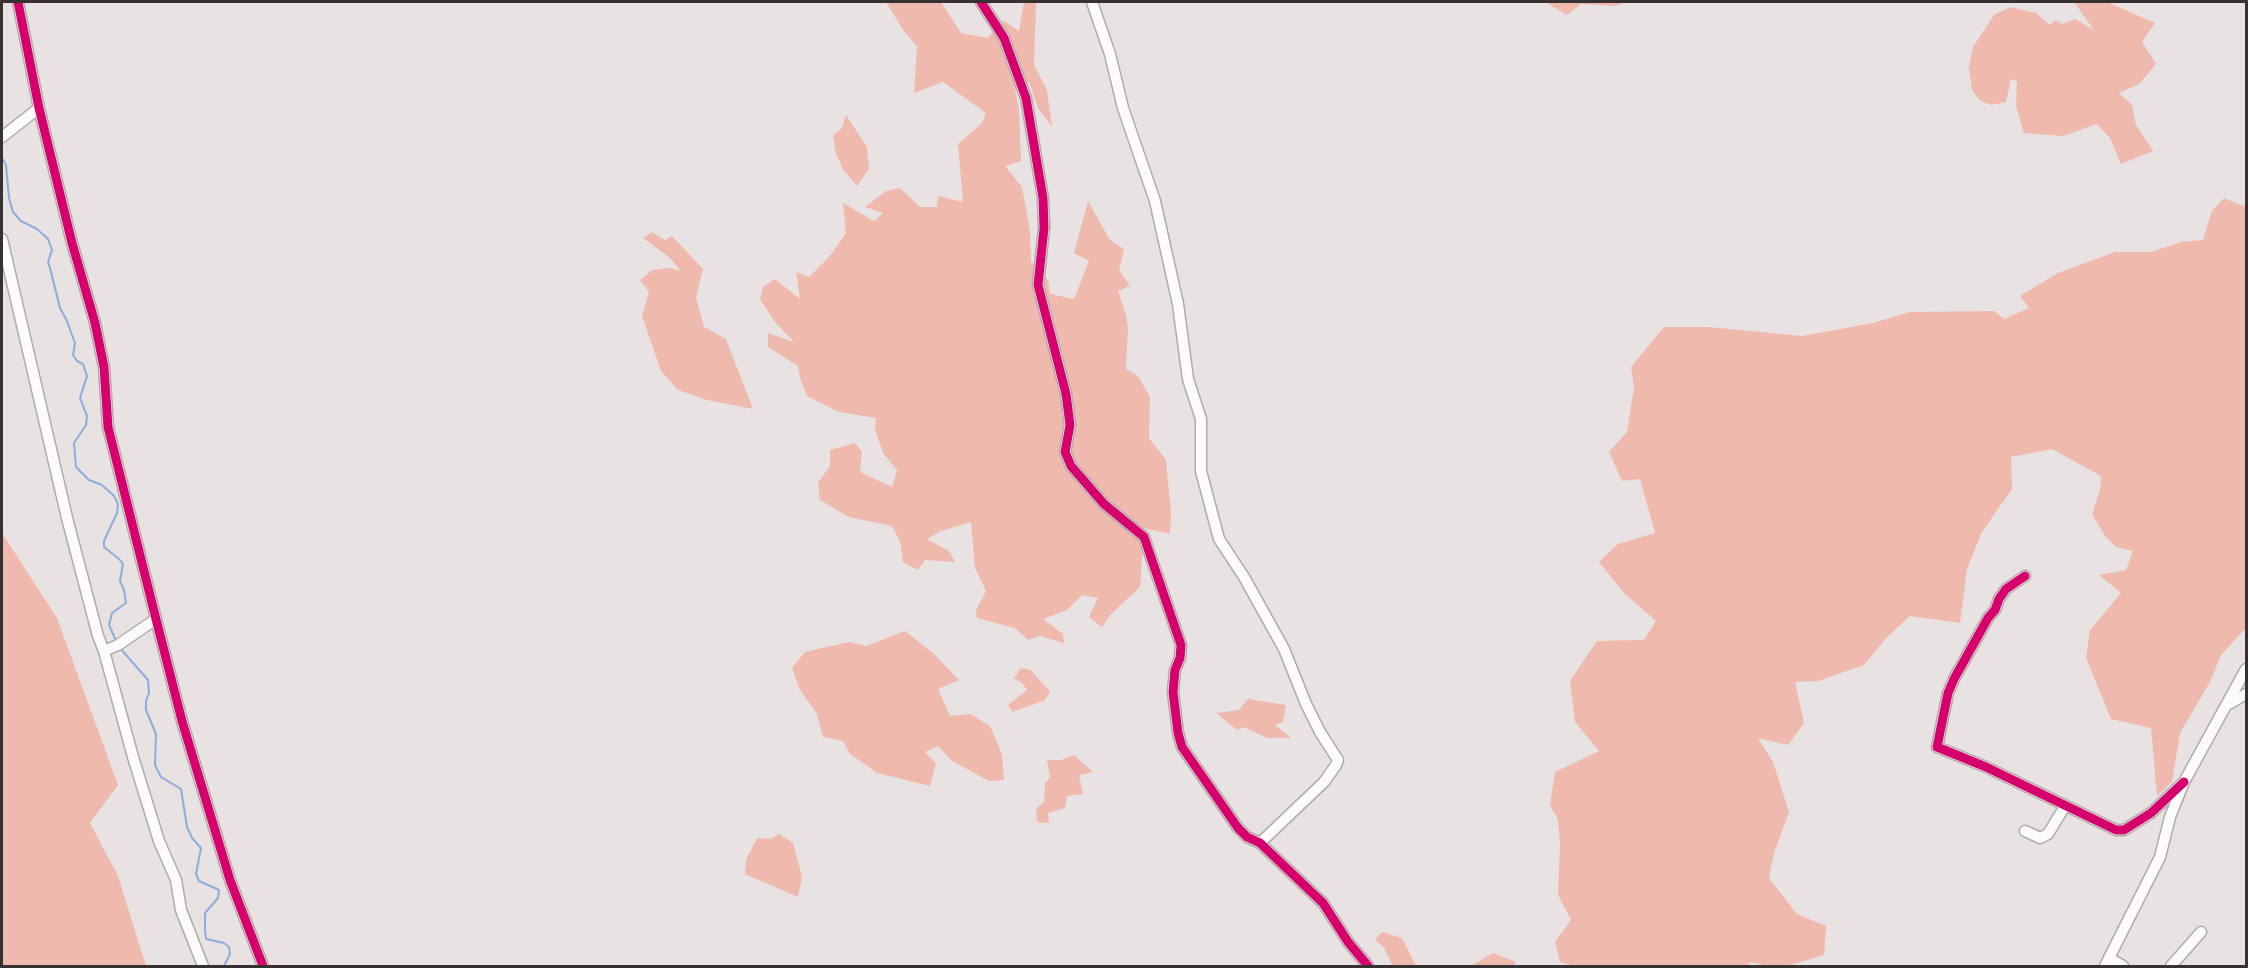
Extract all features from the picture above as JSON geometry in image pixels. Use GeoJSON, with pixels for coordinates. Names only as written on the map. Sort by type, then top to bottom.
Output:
{"type":"FeatureCollection","features":[{"type":"Feature","properties":{"kind":"street"},"geometry":{"type":"LineString","coordinates":[[18,2],[39,108],[72,243],[95,323],[104,367],[108,427],[156,620],[182,722],[230,880],[263,966]]}},
{"type":"Feature","properties":{"kind":"street"},"geometry":{"type":"LineString","coordinates":[[981,2],[1004,38],[1026,98],[1043,198],[1044,228],[1038,285],[1066,394],[1070,425],[1065,452],[1078,475],[1104,504],[1144,537],[1181,645],[1173,692],[1182,747],[1238,828],[1247,837],[1260,843],[1323,903],[1348,942],[1368,966]]}},
{"type":"Feature","properties":{"kind":"street"},"geometry":{"type":"LineString","coordinates":[[1092,2],[1110,54],[1123,108],[1155,201],[1178,304],[1188,379],[1201,419],[1201,471],[1219,539],[1244,577],[1284,649],[1306,704],[1338,760],[1324,782],[1260,843]]}},
{"type":"Feature","properties":{"kind":"street"},"geometry":{"type":"LineString","coordinates":[[2,137],[39,108]]}},
{"type":"Feature","properties":{"kind":"street"},"geometry":{"type":"LineString","coordinates":[[2,239],[67,518],[98,636],[105,651],[133,757],[159,841],[176,880],[181,910],[203,966]]}},
{"type":"Feature","properties":{"kind":"street"},"geometry":{"type":"LineString","coordinates":[[2025,576],[2006,589],[1999,599],[1995,610],[1988,618],[1954,679],[1948,693],[1936,745],[1940,749],[1986,767],[2116,830],[2124,830],[2151,813],[2184,782]]}},
{"type":"Feature","properties":{"kind":"street"},"geometry":{"type":"LineString","coordinates":[[105,651],[156,620]]}},
{"type":"Feature","properties":{"kind":"street"},"geometry":{"type":"LineString","coordinates":[[2123,966],[2107,962],[2160,857],[2170,816],[2184,782],[2247,669]]}},
{"type":"Feature","properties":{"kind":"street"},"geometry":{"type":"LineString","coordinates":[[2229,704],[2247,694]]}},
{"type":"Feature","properties":{"kind":"street"},"geometry":{"type":"LineString","coordinates":[[2025,831],[2040,838],[2048,834],[2065,806]]}},
{"type":"Feature","properties":{"kind":"street"},"geometry":{"type":"LineString","coordinates":[[2171,966],[2201,932]]}},
{"type":"Feature","properties":{"kind":"shaded area"},"geometry":{"type":"Polygon","coordinates":[[[886,2],[941,2],[961,33],[987,38],[1004,21],[1019,31],[1024,2],[1036,2],[1034,65],[1047,90],[1052,127],[1038,108],[1029,82],[1015,90],[1019,109],[1021,161],[1005,166],[1022,187],[1030,231],[1031,262],[1048,280],[1050,294],[1074,299],[1089,261],[1074,253],[1088,201],[1110,240],[1124,249],[1119,270],[1130,286],[1118,291],[1128,327],[1126,369],[1138,376],[1150,397],[1149,438],[1166,460],[1171,512],[1170,534],[1144,528],[1140,587],[1111,614],[1102,627],[1089,617],[1098,598],[1082,595],[1067,610],[1043,619],[1063,634],[1064,643],[1040,636],[1028,640],[1015,628],[977,618],[976,610],[986,591],[975,568],[971,522],[941,531],[927,539],[949,551],[955,562],[925,560],[918,570],[903,562],[900,541],[892,526],[849,517],[820,500],[818,483],[830,466],[830,450],[855,443],[862,452],[860,472],[892,487],[897,470],[883,453],[875,429],[876,418],[839,412],[807,396],[798,366],[768,347],[768,333],[794,342],[774,321],[760,299],[763,287],[775,279],[800,299],[796,272],[809,277],[829,257],[846,233],[843,203],[874,221],[883,213],[865,207],[886,191],[900,188],[920,207],[937,207],[938,196],[963,202],[958,144],[981,124],[986,113],[943,82],[914,93],[917,46],[903,30],[886,2]]]}},
{"type":"Feature","properties":{"kind":"shaded area"},"geometry":{"type":"Polygon","coordinates":[[[1545,2],[1626,2],[1615,6],[1581,4],[1567,15],[1545,2]]]}},
{"type":"Feature","properties":{"kind":"shaded area"},"geometry":{"type":"Polygon","coordinates":[[[2074,2],[2107,2],[2155,23],[2142,42],[2156,64],[2139,84],[2119,93],[2132,105],[2136,125],[2153,151],[2121,164],[2110,138],[2097,124],[2063,136],[2024,133],[2016,106],[2017,81],[2011,79],[2006,102],[1991,105],[1979,100],[1972,90],[1969,67],[1973,47],[1994,15],[2010,7],[2036,13],[2050,25],[2056,20],[2062,24],[2075,19],[2094,30],[2074,2]]]}},
{"type":"Feature","properties":{"kind":"shaded area"},"geometry":{"type":"Polygon","coordinates":[[[846,115],[867,147],[869,169],[857,186],[844,171],[836,154],[833,136],[842,128],[846,115]]]}},
{"type":"Feature","properties":{"kind":"shaded area"},"geometry":{"type":"Polygon","coordinates":[[[2224,198],[2246,207],[2246,628],[2221,655],[2210,682],[2180,733],[2172,782],[2157,796],[2151,728],[2111,719],[2086,658],[2090,630],[2121,593],[2099,575],[2126,570],[2133,551],[2116,547],[2105,536],[2092,514],[2100,490],[2101,476],[2052,449],[2011,457],[2012,489],[1982,532],[1967,569],[1960,623],[1910,616],[1887,637],[1864,665],[1818,681],[1795,682],[1804,723],[1788,745],[1758,738],[1773,762],[1789,812],[1774,853],[1769,878],[1797,914],[1826,926],[1824,955],[1787,966],[1768,966],[1750,962],[1746,966],[1574,966],[1560,962],[1555,942],[1571,920],[1558,895],[1560,843],[1558,820],[1550,805],[1555,772],[1599,751],[1575,722],[1570,681],[1597,641],[1644,640],[1656,621],[1624,593],[1599,562],[1618,544],[1655,533],[1640,479],[1622,481],[1609,452],[1627,432],[1634,388],[1631,367],[1664,327],[1709,327],[1802,336],[1873,323],[1910,312],[1994,311],[2004,319],[2029,308],[2020,296],[2058,273],[2115,252],[2151,252],[2181,242],[2203,240],[2212,211],[2224,198]]]}},
{"type":"Feature","properties":{"kind":"shaded area"},"geometry":{"type":"Polygon","coordinates":[[[652,232],[665,240],[672,236],[703,269],[696,297],[704,327],[726,339],[753,409],[707,400],[678,390],[661,371],[642,316],[649,292],[640,280],[652,270],[669,268],[681,271],[669,257],[643,238],[652,232]]]}},
{"type":"Feature","properties":{"kind":"shaded area"},"geometry":{"type":"Polygon","coordinates":[[[2,533],[57,618],[118,785],[90,823],[118,876],[146,966],[2,966],[2,533]]]}},
{"type":"Feature","properties":{"kind":"shaded area"},"geometry":{"type":"Polygon","coordinates":[[[905,631],[934,654],[959,680],[938,689],[950,716],[970,714],[990,726],[1002,754],[1004,780],[989,781],[952,761],[938,746],[925,752],[936,764],[930,786],[877,773],[850,754],[843,741],[823,737],[817,714],[800,690],[792,668],[805,652],[849,642],[866,646],[905,631]]]}},
{"type":"Feature","properties":{"kind":"shaded area"},"geometry":{"type":"Polygon","coordinates":[[[1021,668],[1031,670],[1050,692],[1045,700],[1012,712],[1008,705],[1027,690],[1014,678],[1021,668]]]}},
{"type":"Feature","properties":{"kind":"shaded area"},"geometry":{"type":"Polygon","coordinates":[[[1248,699],[1286,705],[1283,722],[1275,725],[1291,738],[1267,738],[1244,727],[1237,730],[1216,713],[1239,710],[1248,699]]]}},
{"type":"Feature","properties":{"kind":"shaded area"},"geometry":{"type":"Polygon","coordinates":[[[1074,755],[1093,772],[1079,775],[1083,794],[1067,796],[1065,808],[1048,813],[1049,823],[1037,822],[1036,809],[1044,802],[1045,783],[1050,778],[1047,760],[1061,760],[1074,755]]]}},
{"type":"Feature","properties":{"kind":"shaded area"},"geometry":{"type":"Polygon","coordinates":[[[779,834],[793,843],[802,876],[798,897],[745,874],[746,860],[757,838],[770,839],[779,834]]]}},
{"type":"Feature","properties":{"kind":"shaded area"},"geometry":{"type":"Polygon","coordinates":[[[1382,932],[1402,938],[1415,964],[1419,966],[1393,966],[1384,948],[1375,939],[1382,932]]]}},
{"type":"Feature","properties":{"kind":"shaded area"},"geometry":{"type":"Polygon","coordinates":[[[1493,953],[1516,962],[1514,966],[1471,966],[1493,953]]]}},
{"type":"Feature","properties":{"kind":"waterway"},"geometry":{"type":"LineString","coordinates":[[2,158],[6,165],[9,198],[13,212],[21,221],[37,229],[48,239],[52,250],[48,262],[60,308],[75,343],[73,355],[83,364],[87,376],[80,398],[87,416],[86,425],[74,443],[76,467],[89,480],[102,485],[114,496],[118,504],[117,513],[104,541],[104,547],[123,564],[120,581],[126,603],[112,613],[109,625],[117,643]]}},
{"type":"Feature","properties":{"kind":"waterway"},"geometry":{"type":"LineString","coordinates":[[120,648],[148,680],[149,693],[146,710],[156,734],[155,765],[161,777],[181,789],[187,827],[192,838],[201,848],[196,874],[199,881],[219,890],[218,898],[205,913],[205,930],[206,939],[224,943],[229,947],[230,954],[224,966]]}},
{"type":"Feature","properties":{"kind":"cycle path"},"geometry":{"type":"LineString","coordinates":[[18,2],[39,108],[72,243],[95,323],[104,367],[108,427],[156,619],[182,721],[230,880],[263,966]]}},
{"type":"Feature","properties":{"kind":"cycle path"},"geometry":{"type":"LineString","coordinates":[[981,2],[1004,38],[1026,98],[1043,198],[1044,228],[1038,285],[1066,394],[1070,425],[1065,452],[1071,466],[1104,504],[1144,537],[1181,645],[1173,692],[1182,747],[1238,828],[1247,837],[1260,843],[1323,903],[1348,942],[1368,966]]}},
{"type":"Feature","properties":{"kind":"cycle path"},"geometry":{"type":"LineString","coordinates":[[2025,576],[2006,589],[1999,599],[1995,610],[1988,618],[1954,679],[1948,693],[1937,747],[1986,767],[2116,830],[2124,830],[2151,813],[2184,782]]}}]}
